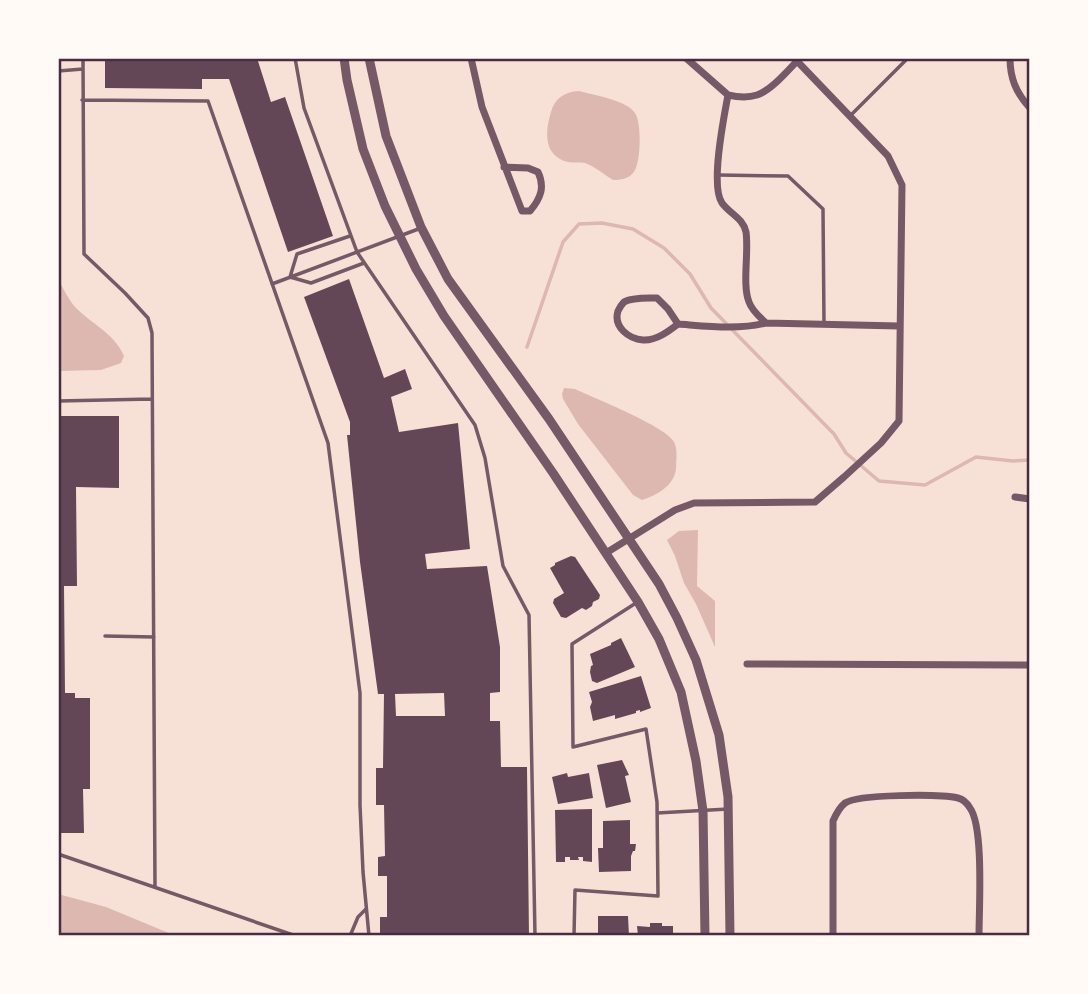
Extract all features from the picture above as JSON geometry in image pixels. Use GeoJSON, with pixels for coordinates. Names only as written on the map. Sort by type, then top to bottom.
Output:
{"type":"FeatureCollection","features":[{"type":"Feature","properties":{"kind":"street"},"geometry":{"type":"LineString","coordinates":[[344,58],[363,149],[399,237],[416,269],[444,316],[638,602],[659,639],[681,692],[696,761],[703,811],[705,936]]}},
{"type":"Feature","properties":{"kind":"street"},"geometry":{"type":"LineString","coordinates":[[369,58],[386,136],[421,228],[447,279],[549,419],[659,584],[696,660],[719,735],[728,797],[730,936]]}},
{"type":"Feature","properties":{"kind":"street"},"geometry":{"type":"LineString","coordinates":[[471,58],[482,107],[504,167],[522,211],[530,211],[538,203],[542,191],[538,172],[528,168],[504,167]]}},
{"type":"Feature","properties":{"kind":"street"},"geometry":{"type":"LineString","coordinates":[[606,553],[675,510],[694,503],[815,502],[881,443],[899,421],[902,186],[888,156],[799,59],[775,83],[758,95],[744,97],[728,95],[686,58]]}},
{"type":"Feature","properties":{"kind":"street"},"geometry":{"type":"LineString","coordinates":[[1010,58],[1013,83],[1030,108]]}},
{"type":"Feature","properties":{"kind":"street"},"geometry":{"type":"LineString","coordinates":[[728,95],[722,123],[717,190],[722,202],[744,225],[747,240],[748,301],[766,323]]}},
{"type":"Feature","properties":{"kind":"street"},"geometry":{"type":"LineString","coordinates":[[678,324],[657,298],[625,302],[619,309],[617,319],[620,329],[645,341],[666,333],[678,324],[711,327],[756,326],[766,323],[899,326]]}},
{"type":"Feature","properties":{"kind":"street"},"geometry":{"type":"LineString","coordinates":[[1016,497],[1030,499]]}},
{"type":"Feature","properties":{"kind":"street"},"geometry":{"type":"LineString","coordinates":[[747,664],[1030,665]]}},
{"type":"Feature","properties":{"kind":"street"},"geometry":{"type":"LineString","coordinates":[[833,936],[833,821],[838,810],[845,803],[858,798],[908,796],[960,798],[976,818],[979,849],[979,936]]}},
{"type":"Feature","properties":{"kind":"lane"},"geometry":{"type":"LineString","coordinates":[[83,58],[84,254],[148,318],[152,334],[155,887]]}},
{"type":"Feature","properties":{"kind":"lane"},"geometry":{"type":"LineString","coordinates":[[295,58],[304,108],[357,252],[475,425],[485,457],[503,566],[529,615],[535,936]]}},
{"type":"Feature","properties":{"kind":"lane"},"geometry":{"type":"LineString","coordinates":[[850,116],[908,58]]}},
{"type":"Feature","properties":{"kind":"lane"},"geometry":{"type":"LineString","coordinates":[[58,71],[83,69]]}},
{"type":"Feature","properties":{"kind":"lane"},"geometry":{"type":"LineString","coordinates":[[82,100],[208,101],[328,443],[360,693],[360,804],[369,936]]}},
{"type":"Feature","properties":{"kind":"lane"},"geometry":{"type":"LineString","coordinates":[[718,176],[788,176],[823,209],[824,324]]}},
{"type":"Feature","properties":{"kind":"lane"},"geometry":{"type":"LineString","coordinates":[[272,284],[421,228]]}},
{"type":"Feature","properties":{"kind":"lane"},"geometry":{"type":"LineString","coordinates":[[290,277],[297,254],[351,236]]}},
{"type":"Feature","properties":{"kind":"lane"},"geometry":{"type":"LineString","coordinates":[[290,277],[311,284],[364,263]]}},
{"type":"Feature","properties":{"kind":"lane"},"geometry":{"type":"LineString","coordinates":[[58,401],[152,399]]}},
{"type":"Feature","properties":{"kind":"lane"},"geometry":{"type":"LineString","coordinates":[[574,936],[575,890],[659,896],[657,802],[646,729],[573,747],[572,644],[638,602]]}},
{"type":"Feature","properties":{"kind":"lane"},"geometry":{"type":"LineString","coordinates":[[105,636],[154,637]]}},
{"type":"Feature","properties":{"kind":"lane"},"geometry":{"type":"LineString","coordinates":[[657,813],[728,808]]}},
{"type":"Feature","properties":{"kind":"lane"},"geometry":{"type":"LineString","coordinates":[[58,854],[296,936]]}},
{"type":"Feature","properties":{"kind":"lane"},"geometry":{"type":"LineString","coordinates":[[350,936],[358,917],[366,909]]}},
{"type":"Feature","properties":{"kind":"shaded area"},"geometry":{"type":"Polygon","coordinates":[[[579,91],[617,101],[635,113],[640,134],[639,153],[636,169],[629,177],[613,180],[585,163],[560,159],[550,149],[547,135],[555,103],[569,93],[579,91]]]}},
{"type":"Feature","properties":{"kind":"shaded area"},"geometry":{"type":"Polygon","coordinates":[[[58,279],[76,308],[115,341],[124,356],[121,363],[101,370],[58,371],[58,279]]]}},
{"type":"Feature","properties":{"kind":"shaded area"},"geometry":{"type":"Polygon","coordinates":[[[564,388],[575,389],[613,406],[669,436],[676,448],[676,469],[668,485],[642,500],[633,495],[578,424],[563,399],[564,388]]]}},
{"type":"Feature","properties":{"kind":"shaded area"},"geometry":{"type":"Polygon","coordinates":[[[698,530],[697,586],[715,601],[715,647],[667,540],[679,531],[698,530]]]}},
{"type":"Feature","properties":{"kind":"shaded area"},"geometry":{"type":"Polygon","coordinates":[[[58,894],[106,907],[176,936],[58,936],[58,894]]]}},
{"type":"Feature","properties":{"kind":"building"},"geometry":{"type":"Polygon","coordinates":[[[105,58],[257,58],[271,102],[285,97],[333,236],[288,252],[229,79],[202,79],[202,89],[105,88],[105,58]]]}},
{"type":"Feature","properties":{"kind":"building"},"geometry":{"type":"Polygon","coordinates":[[[349,279],[384,378],[405,369],[412,389],[391,397],[399,432],[458,423],[470,549],[425,554],[427,569],[487,566],[500,647],[500,692],[490,693],[490,721],[500,721],[501,767],[527,767],[529,936],[380,934],[380,917],[387,917],[387,876],[378,876],[378,857],[385,856],[384,805],[376,805],[376,768],[383,768],[384,694],[378,694],[360,562],[347,435],[350,435],[350,422],[304,297],[349,279]],[[444,693],[395,694],[396,716],[445,716],[444,693]]]}},
{"type":"Feature","properties":{"kind":"building"},"geometry":{"type":"Polygon","coordinates":[[[58,416],[119,416],[119,488],[76,487],[77,586],[64,586],[65,693],[75,693],[75,698],[90,698],[90,789],[83,789],[84,833],[58,833],[58,416]]]}},
{"type":"Feature","properties":{"kind":"building"},"geometry":{"type":"Polygon","coordinates":[[[571,556],[575,557],[600,595],[592,606],[586,610],[582,608],[566,618],[561,617],[553,603],[554,599],[564,593],[550,568],[571,556]]]}},
{"type":"Feature","properties":{"kind":"building"},"geometry":{"type":"Polygon","coordinates":[[[621,638],[635,667],[597,683],[592,681],[590,672],[593,665],[590,654],[621,638]]]}},
{"type":"Feature","properties":{"kind":"building"},"geometry":{"type":"Polygon","coordinates":[[[641,676],[651,708],[615,719],[615,715],[593,721],[589,692],[641,676]]]}},
{"type":"Feature","properties":{"kind":"building"},"geometry":{"type":"Polygon","coordinates":[[[622,760],[629,775],[625,776],[631,802],[606,808],[597,765],[622,760]]]}},
{"type":"Feature","properties":{"kind":"building"},"geometry":{"type":"Polygon","coordinates":[[[567,773],[568,777],[589,773],[593,798],[558,804],[552,777],[567,773]]]}},
{"type":"Feature","properties":{"kind":"building"},"geometry":{"type":"Polygon","coordinates":[[[592,809],[592,862],[583,861],[583,857],[570,860],[570,857],[565,857],[565,862],[556,862],[555,810],[592,809]]]}},
{"type":"Feature","properties":{"kind":"building"},"geometry":{"type":"Polygon","coordinates":[[[630,820],[630,844],[636,844],[631,856],[631,871],[599,872],[598,848],[603,848],[603,821],[630,820]]]}},
{"type":"Feature","properties":{"kind":"building"},"geometry":{"type":"Polygon","coordinates":[[[598,916],[628,916],[629,936],[598,936],[598,916]]]}},
{"type":"Feature","properties":{"kind":"building"},"geometry":{"type":"Polygon","coordinates":[[[650,923],[673,926],[673,936],[638,936],[637,926],[650,927],[650,923]]]}},
{"type":"Feature","properties":{"kind":"waterway"},"geometry":{"type":"LineString","coordinates":[[527,347],[563,242],[579,224],[602,223],[633,229],[664,248],[690,274],[711,308],[834,434],[846,453],[879,481],[925,485],[976,457],[1030,460]]}}]}
